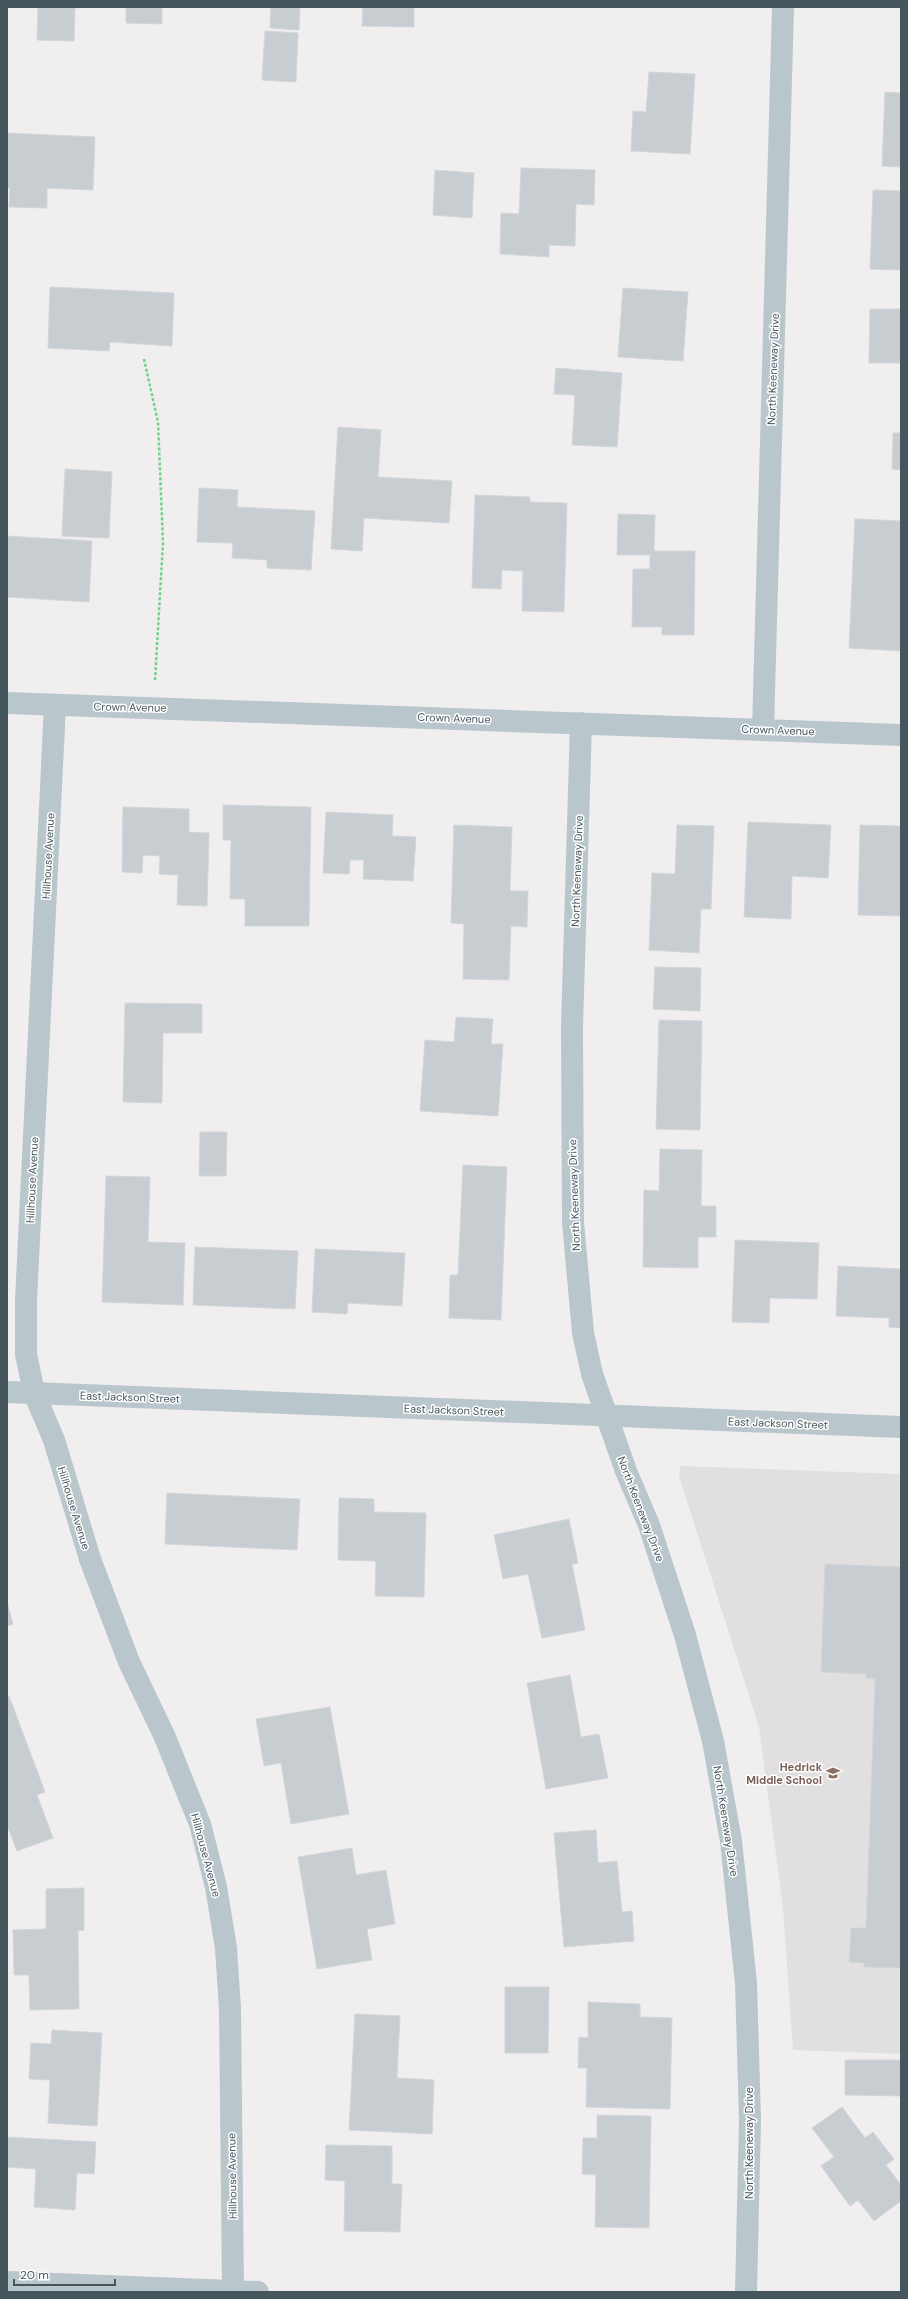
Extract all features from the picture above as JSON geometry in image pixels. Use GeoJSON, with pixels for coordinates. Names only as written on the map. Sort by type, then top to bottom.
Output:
{"type":"FeatureCollection","features":[{"type":"Feature","properties":{"kind":"street","name":"North Keeneway Drive"},"geometry":{"type":"LineString","coordinates":[[763,730],[784,7]]}},
{"type":"Feature","properties":{"kind":"street","name":"Crown Avenue"},"geometry":{"type":"LineString","coordinates":[[7,703],[153,707],[901,735]]}},
{"type":"Feature","properties":{"kind":"street","name":"Hillhouse Avenue"},"geometry":{"type":"LineString","coordinates":[[55,705],[26,1300],[26,1354],[34,1393],[54,1440],[90,1559],[129,1662],[164,1735],[200,1824],[216,1887],[226,1948],[230,2009],[234,2291]]}},
{"type":"Feature","properties":{"kind":"street","name":"North Keeneway Drive"},"geometry":{"type":"LineString","coordinates":[[581,723],[572,1027],[573,1222],[583,1333],[592,1374],[626,1471],[649,1525],[685,1635],[713,1741],[730,1841],[746,1991],[750,2119],[746,2292]]}},
{"type":"Feature","properties":{"kind":"street","name":"East Jackson Street"},"geometry":{"type":"LineString","coordinates":[[7,1392],[901,1427]]}},
{"type":"Feature","properties":{"kind":"street"},"geometry":{"type":"LineString","coordinates":[[7,2282],[258,2292]]}},
{"type":"Feature","properties":{"kind":"path"},"geometry":{"type":"LineString","coordinates":[[144,359],[158,422],[163,543],[153,707]]}},
{"type":"Feature","properties":{"kind":"shaded area","name":"Hedrick Middle School"},"geometry":{"type":"Polygon","coordinates":[[[680,1466],[901,1474],[901,2054],[793,2050],[783,1908],[759,1727],[679,1476],[680,1466]]]}},
{"type":"Feature","properties":{"kind":"building"},"geometry":{"type":"Polygon","coordinates":[[[38,7],[97,7],[75,8],[74,41],[37,40],[38,7]]]}},
{"type":"Feature","properties":{"kind":"building"},"geometry":{"type":"Polygon","coordinates":[[[126,7],[162,7],[162,24],[126,23],[126,7]]]}},
{"type":"Feature","properties":{"kind":"building"},"geometry":{"type":"Polygon","coordinates":[[[271,7],[300,7],[299,30],[270,28],[271,7]]]}},
{"type":"Feature","properties":{"kind":"building"},"geometry":{"type":"Polygon","coordinates":[[[363,7],[414,7],[414,27],[362,26],[363,7]]]}},
{"type":"Feature","properties":{"kind":"building"},"geometry":{"type":"Polygon","coordinates":[[[265,31],[298,33],[296,82],[262,80],[265,31]]]}},
{"type":"Feature","properties":{"kind":"building"},"geometry":{"type":"Polygon","coordinates":[[[649,72],[695,74],[690,154],[631,151],[633,111],[646,112],[649,72]]]}},
{"type":"Feature","properties":{"kind":"building"},"geometry":{"type":"Polygon","coordinates":[[[885,92],[901,93],[901,167],[882,166],[885,92]]]}},
{"type":"Feature","properties":{"kind":"building"},"geometry":{"type":"Polygon","coordinates":[[[7,133],[95,137],[93,190],[47,188],[47,208],[9,207],[10,188],[7,188],[7,133]]]}},
{"type":"Feature","properties":{"kind":"building"},"geometry":{"type":"Polygon","coordinates":[[[521,168],[595,170],[594,205],[576,204],[575,246],[549,245],[549,257],[500,254],[501,213],[519,214],[521,168]]]}},
{"type":"Feature","properties":{"kind":"building"},"geometry":{"type":"Polygon","coordinates":[[[435,170],[474,173],[472,218],[433,215],[435,170]]]}},
{"type":"Feature","properties":{"kind":"building"},"geometry":{"type":"Polygon","coordinates":[[[873,190],[901,191],[901,270],[870,269],[873,190]]]}},
{"type":"Feature","properties":{"kind":"building"},"geometry":{"type":"Polygon","coordinates":[[[50,287],[174,293],[172,346],[110,342],[109,351],[48,348],[50,287]]]}},
{"type":"Feature","properties":{"kind":"building"},"geometry":{"type":"Polygon","coordinates":[[[623,288],[688,292],[683,361],[618,357],[623,288]]]}},
{"type":"Feature","properties":{"kind":"building"},"geometry":{"type":"Polygon","coordinates":[[[870,309],[901,309],[901,363],[869,363],[870,309]]]}},
{"type":"Feature","properties":{"kind":"building"},"geometry":{"type":"Polygon","coordinates":[[[556,368],[622,373],[617,447],[572,445],[575,395],[554,394],[556,368]]]}},
{"type":"Feature","properties":{"kind":"building"},"geometry":{"type":"Polygon","coordinates":[[[338,427],[381,430],[378,477],[452,481],[449,523],[364,518],[362,551],[331,549],[338,427]]]}},
{"type":"Feature","properties":{"kind":"building"},"geometry":{"type":"Polygon","coordinates":[[[893,433],[901,433],[901,470],[892,469],[893,433]]]}},
{"type":"Feature","properties":{"kind":"building"},"geometry":{"type":"Polygon","coordinates":[[[65,469],[112,472],[109,538],[62,536],[65,469]]]}},
{"type":"Feature","properties":{"kind":"building"},"geometry":{"type":"Polygon","coordinates":[[[199,488],[238,490],[237,507],[315,511],[311,570],[267,568],[267,560],[232,558],[233,543],[197,542],[199,488]]]}},
{"type":"Feature","properties":{"kind":"building"},"geometry":{"type":"Polygon","coordinates":[[[475,495],[530,497],[530,502],[567,503],[564,612],[522,611],[523,571],[502,570],[501,589],[472,588],[475,495]]]}},
{"type":"Feature","properties":{"kind":"building"},"geometry":{"type":"Polygon","coordinates":[[[618,514],[655,515],[654,551],[695,551],[694,635],[662,635],[662,627],[632,627],[633,569],[650,569],[650,555],[617,555],[618,514]]]}},
{"type":"Feature","properties":{"kind":"building"},"geometry":{"type":"Polygon","coordinates":[[[855,519],[901,521],[901,651],[849,648],[855,519]]]}},
{"type":"Feature","properties":{"kind":"building"},"geometry":{"type":"Polygon","coordinates":[[[7,536],[92,541],[89,602],[7,597],[7,536]]]}},
{"type":"Feature","properties":{"kind":"building"},"geometry":{"type":"Polygon","coordinates":[[[223,805],[311,807],[309,926],[245,926],[245,899],[230,899],[231,840],[223,840],[223,805]]]}},
{"type":"Feature","properties":{"kind":"building"},"geometry":{"type":"Polygon","coordinates":[[[123,807],[189,809],[189,832],[209,833],[207,906],[177,905],[178,875],[159,874],[160,856],[143,855],[142,873],[122,872],[123,807]]]}},
{"type":"Feature","properties":{"kind":"building"},"geometry":{"type":"Polygon","coordinates":[[[326,812],[393,815],[392,836],[416,837],[413,881],[363,879],[364,860],[350,860],[349,874],[323,873],[326,812]]]}},
{"type":"Feature","properties":{"kind":"building"},"geometry":{"type":"Polygon","coordinates":[[[748,822],[831,825],[828,878],[792,876],[791,919],[744,917],[748,822]]]}},
{"type":"Feature","properties":{"kind":"building"},"geometry":{"type":"Polygon","coordinates":[[[454,825],[512,827],[510,891],[528,891],[527,927],[511,926],[509,980],[463,979],[464,924],[451,923],[454,825]]]}},
{"type":"Feature","properties":{"kind":"building"},"geometry":{"type":"Polygon","coordinates":[[[677,825],[714,826],[711,909],[701,909],[699,953],[649,950],[652,873],[675,874],[677,825]]]}},
{"type":"Feature","properties":{"kind":"building"},"geometry":{"type":"Polygon","coordinates":[[[860,825],[901,826],[901,916],[858,915],[860,825]]]}},
{"type":"Feature","properties":{"kind":"building"},"geometry":{"type":"Polygon","coordinates":[[[655,967],[701,968],[700,1011],[653,1009],[655,967]]]}},
{"type":"Feature","properties":{"kind":"building"},"geometry":{"type":"Polygon","coordinates":[[[125,1003],[202,1004],[202,1033],[163,1033],[162,1103],[123,1102],[125,1003]]]}},
{"type":"Feature","properties":{"kind":"building"},"geometry":{"type":"Polygon","coordinates":[[[456,1017],[493,1019],[491,1044],[503,1044],[498,1116],[420,1111],[425,1040],[454,1042],[456,1017]]]}},
{"type":"Feature","properties":{"kind":"building"},"geometry":{"type":"Polygon","coordinates":[[[659,1020],[702,1021],[700,1130],[656,1129],[659,1020]]]}},
{"type":"Feature","properties":{"kind":"building"},"geometry":{"type":"Polygon","coordinates":[[[200,1132],[227,1132],[226,1176],[199,1176],[200,1132]]]}},
{"type":"Feature","properties":{"kind":"building"},"geometry":{"type":"Polygon","coordinates":[[[660,1149],[702,1150],[701,1206],[716,1206],[716,1237],[698,1237],[698,1268],[643,1267],[644,1190],[659,1191],[660,1149]]]}},
{"type":"Feature","properties":{"kind":"building"},"geometry":{"type":"Polygon","coordinates":[[[463,1165],[507,1167],[501,1320],[449,1318],[450,1275],[458,1275],[463,1165]]]}},
{"type":"Feature","properties":{"kind":"building"},"geometry":{"type":"Polygon","coordinates":[[[106,1176],[150,1177],[148,1242],[185,1243],[183,1305],[102,1302],[106,1176]]]}},
{"type":"Feature","properties":{"kind":"building"},"geometry":{"type":"Polygon","coordinates":[[[735,1240],[819,1243],[817,1299],[770,1298],[769,1323],[732,1322],[735,1240]]]}},
{"type":"Feature","properties":{"kind":"building"},"geometry":{"type":"Polygon","coordinates":[[[195,1247],[298,1251],[295,1309],[193,1305],[195,1247]]]}},
{"type":"Feature","properties":{"kind":"building"},"geometry":{"type":"Polygon","coordinates":[[[315,1249],[405,1253],[402,1306],[348,1303],[347,1314],[312,1312],[315,1249]]]}},
{"type":"Feature","properties":{"kind":"building"},"geometry":{"type":"Polygon","coordinates":[[[838,1266],[901,1269],[901,1328],[889,1327],[889,1318],[836,1316],[838,1266]]]}},
{"type":"Feature","properties":{"kind":"building"},"geometry":{"type":"Polygon","coordinates":[[[167,1493],[300,1499],[297,1550],[165,1544],[167,1493]]]}},
{"type":"Feature","properties":{"kind":"building"},"geometry":{"type":"Polygon","coordinates":[[[339,1498],[374,1499],[374,1512],[426,1513],[424,1597],[375,1596],[376,1561],[338,1560],[339,1498]]]}},
{"type":"Feature","properties":{"kind":"building"},"geometry":{"type":"Polygon","coordinates":[[[569,1519],[578,1563],[572,1564],[585,1630],[542,1638],[528,1574],[503,1579],[494,1535],[569,1519]]]}},
{"type":"Feature","properties":{"kind":"building"},"geometry":{"type":"Polygon","coordinates":[[[825,1564],[901,1567],[901,1968],[864,1967],[864,1963],[849,1962],[851,1928],[866,1928],[875,1679],[866,1678],[866,1674],[821,1672],[825,1564]]]}},
{"type":"Feature","properties":{"kind":"building"},"geometry":{"type":"Polygon","coordinates":[[[7,1602],[13,1624],[7,1626],[7,1602]]]}},
{"type":"Feature","properties":{"kind":"building"},"geometry":{"type":"Polygon","coordinates":[[[570,1675],[581,1737],[599,1734],[608,1778],[546,1789],[527,1683],[570,1675]]]}},
{"type":"Feature","properties":{"kind":"building"},"geometry":{"type":"Polygon","coordinates":[[[9,1696],[45,1792],[37,1795],[53,1838],[17,1851],[7,1825],[7,1697],[9,1696]]]}},
{"type":"Feature","properties":{"kind":"building"},"geometry":{"type":"Polygon","coordinates":[[[330,1707],[349,1814],[291,1824],[281,1763],[264,1766],[256,1719],[330,1707]]]}},
{"type":"Feature","properties":{"kind":"building"},"geometry":{"type":"Polygon","coordinates":[[[596,1830],[598,1863],[617,1861],[622,1912],[632,1911],[634,1941],[564,1947],[554,1833],[596,1830]]]}},
{"type":"Feature","properties":{"kind":"building"},"geometry":{"type":"Polygon","coordinates":[[[352,1848],[356,1875],[386,1870],[395,1924],[367,1929],[372,1960],[317,1969],[298,1857],[352,1848]]]}},
{"type":"Feature","properties":{"kind":"building"},"geometry":{"type":"Polygon","coordinates":[[[84,1888],[84,1930],[78,1931],[79,2009],[30,2010],[29,1975],[14,1975],[13,1930],[46,1929],[46,1889],[84,1888]]]}},
{"type":"Feature","properties":{"kind":"building"},"geometry":{"type":"Polygon","coordinates":[[[505,1987],[549,1987],[548,2053],[505,2053],[505,1987]]]}},
{"type":"Feature","properties":{"kind":"building"},"geometry":{"type":"Polygon","coordinates":[[[588,2002],[640,2004],[640,2017],[672,2018],[670,2109],[586,2107],[587,2068],[578,2068],[579,2037],[588,2038],[588,2002]]]}},
{"type":"Feature","properties":{"kind":"building"},"geometry":{"type":"Polygon","coordinates":[[[355,2014],[400,2016],[397,2078],[434,2080],[432,2134],[349,2130],[355,2014]]]}},
{"type":"Feature","properties":{"kind":"building"},"geometry":{"type":"Polygon","coordinates":[[[52,2030],[102,2033],[97,2126],[48,2123],[50,2080],[29,2079],[31,2043],[51,2044],[52,2030]]]}},
{"type":"Feature","properties":{"kind":"building"},"geometry":{"type":"Polygon","coordinates":[[[845,2060],[901,2060],[901,2096],[845,2095],[845,2060]]]}},
{"type":"Feature","properties":{"kind":"building"},"geometry":{"type":"Polygon","coordinates":[[[842,2107],[865,2138],[873,2132],[894,2159],[886,2165],[901,2185],[901,2201],[874,2221],[858,2200],[850,2206],[821,2166],[834,2157],[812,2128],[842,2107]]]}},
{"type":"Feature","properties":{"kind":"building"},"geometry":{"type":"Polygon","coordinates":[[[597,2115],[651,2116],[649,2228],[595,2227],[596,2175],[582,2174],[583,2138],[597,2138],[597,2115]]]}},
{"type":"Feature","properties":{"kind":"building"},"geometry":{"type":"Polygon","coordinates":[[[7,2137],[96,2142],[94,2174],[77,2173],[75,2210],[34,2207],[36,2169],[7,2167],[7,2137]]]}},
{"type":"Feature","properties":{"kind":"building"},"geometry":{"type":"Polygon","coordinates":[[[326,2145],[392,2146],[392,2184],[402,2184],[400,2232],[344,2231],[345,2181],[325,2180],[326,2145]]]}},
{"type":"Feature","properties":{"kind":"place","name":"Hedrick Middle School"},"geometry":{"type":"Point","coordinates":[833,1773]}}]}
